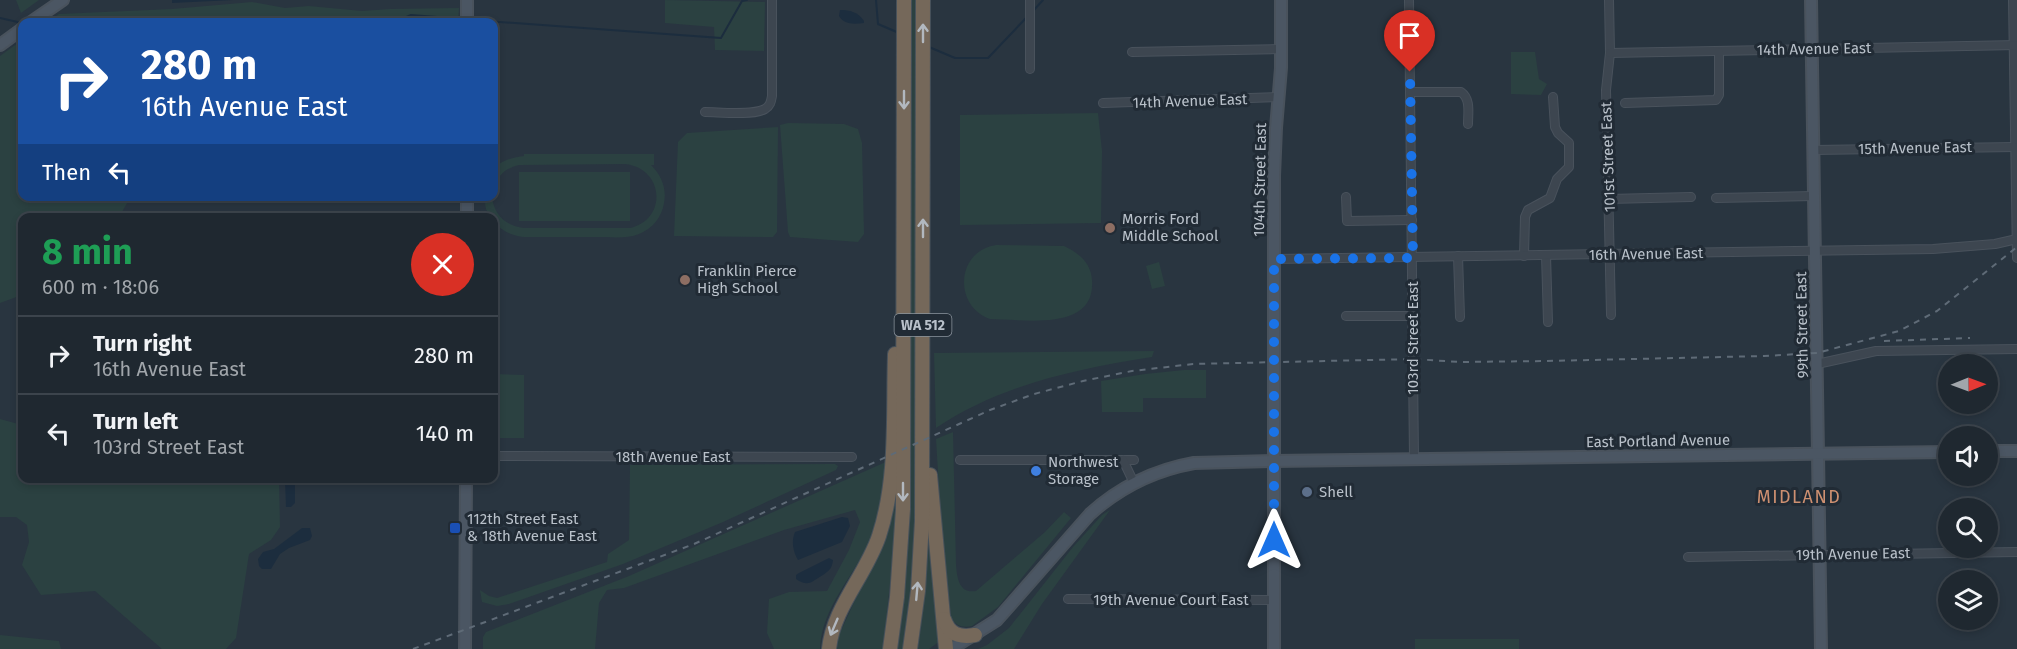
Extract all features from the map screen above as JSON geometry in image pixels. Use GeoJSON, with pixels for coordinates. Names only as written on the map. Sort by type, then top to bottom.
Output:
{"type":"FeatureCollection","features":[{"type":"Feature","properties":{"kind":"highway","name":"WA 512"},"geometry":{"type":"LineString","coordinates":[[890,649],[903,520],[904,0]]}},
{"type":"Feature","properties":{"kind":"highway","name":"WA 512"},"geometry":{"type":"LineString","coordinates":[[910,649],[918,591],[922,522],[923,0]]}},
{"type":"Feature","properties":{"kind":"highway"},"geometry":{"type":"LineString","coordinates":[[829,649],[834,627],[874,549],[885,518],[892,464],[895,328],[904,265]]}},
{"type":"Feature","properties":{"kind":"highway"},"geometry":{"type":"LineString","coordinates":[[923,265],[928,327],[930,478],[946,649]]}},
{"type":"Feature","properties":{"kind":"highway"},"geometry":{"type":"LineString","coordinates":[[942,610],[947,628],[953,633],[962,636],[975,635]]}},
{"type":"Feature","properties":{"kind":"street"},"geometry":{"type":"LineString","coordinates":[[37,18],[63,0]]}},
{"type":"Feature","properties":{"kind":"street"},"geometry":{"type":"LineString","coordinates":[[467,0],[467,18]]}},
{"type":"Feature","properties":{"kind":"street"},"geometry":{"type":"LineString","coordinates":[[705,112],[759,111],[768,107],[772,96],[772,0]]}},
{"type":"Feature","properties":{"kind":"street"},"geometry":{"type":"LineString","coordinates":[[1030,0],[1030,69]]}},
{"type":"Feature","properties":{"kind":"street","name":"104th Street East"},"geometry":{"type":"LineString","coordinates":[[1274,649],[1274,259],[1281,0]]}},
{"type":"Feature","properties":{"kind":"street","name":"103rd Street East"},"geometry":{"type":"LineString","coordinates":[[1408,0],[1414,459]]}},
{"type":"Feature","properties":{"kind":"street","name":"101st Street East"},"geometry":{"type":"LineString","coordinates":[[1609,0],[1610,52],[1606,90],[1611,315]]}},
{"type":"Feature","properties":{"kind":"street","name":"99th Street East"},"geometry":{"type":"LineString","coordinates":[[1811,0],[1821,649]]}},
{"type":"Feature","properties":{"kind":"street"},"geometry":{"type":"LineString","coordinates":[[2013,0],[2017,258]]}},
{"type":"Feature","properties":{"kind":"street"},"geometry":{"type":"LineString","coordinates":[[0,45],[18,32]]}},
{"type":"Feature","properties":{"kind":"street","name":"14th Avenue East"},"geometry":{"type":"LineString","coordinates":[[1610,52],[1719,52],[2015,45]]}},
{"type":"Feature","properties":{"kind":"street"},"geometry":{"type":"LineString","coordinates":[[1132,52],[1281,49]]}},
{"type":"Feature","properties":{"kind":"street"},"geometry":{"type":"LineString","coordinates":[[1625,103],[1716,100],[1719,95],[1719,52]]}},
{"type":"Feature","properties":{"kind":"street"},"geometry":{"type":"LineString","coordinates":[[1410,92],[1461,92],[1468,102],[1468,124]]}},
{"type":"Feature","properties":{"kind":"street","name":"14th Avenue East"},"geometry":{"type":"LineString","coordinates":[[1102,103],[1278,97]]}},
{"type":"Feature","properties":{"kind":"street"},"geometry":{"type":"LineString","coordinates":[[1524,256],[1528,210],[1550,198],[1557,179],[1569,167],[1569,143],[1555,128],[1553,97]]}},
{"type":"Feature","properties":{"kind":"street","name":"15th Avenue East"},"geometry":{"type":"LineString","coordinates":[[1814,150],[2015,147]]}},
{"type":"Feature","properties":{"kind":"street"},"geometry":{"type":"LineString","coordinates":[[1716,198],[1814,196]]}},
{"type":"Feature","properties":{"kind":"street"},"geometry":{"type":"LineString","coordinates":[[1346,197],[1347,221],[1412,220]]}},
{"type":"Feature","properties":{"kind":"street"},"geometry":{"type":"LineString","coordinates":[[1609,199],[1692,197]]}},
{"type":"Feature","properties":{"kind":"street","name":"16th Avenue East"},"geometry":{"type":"LineString","coordinates":[[1274,259],[1933,249],[1995,244],[2017,239]]}},
{"type":"Feature","properties":{"kind":"street"},"geometry":{"type":"LineString","coordinates":[[1546,255],[1548,322]]}},
{"type":"Feature","properties":{"kind":"street"},"geometry":{"type":"LineString","coordinates":[[1458,256],[1460,317]]}},
{"type":"Feature","properties":{"kind":"street"},"geometry":{"type":"LineString","coordinates":[[1346,316],[1413,316]]}},
{"type":"Feature","properties":{"kind":"street"},"geometry":{"type":"LineString","coordinates":[[1817,364],[1876,351],[2017,349]]}},
{"type":"Feature","properties":{"kind":"street"},"geometry":{"type":"LineString","coordinates":[[1998,451],[2017,451]]}},
{"type":"Feature","properties":{"kind":"street","name":"East Portland Avenue"},"geometry":{"type":"LineString","coordinates":[[951,649],[997,620],[1090,514],[1107,499],[1134,483],[1168,469],[1194,463],[1938,452]]}},
{"type":"Feature","properties":{"kind":"street","name":"18th Avenue East"},"geometry":{"type":"LineString","coordinates":[[498,456],[852,457]]}},
{"type":"Feature","properties":{"kind":"street"},"geometry":{"type":"LineString","coordinates":[[960,460],[1134,460]]}},
{"type":"Feature","properties":{"kind":"street"},"geometry":{"type":"LineString","coordinates":[[1123,460],[1134,483]]}},
{"type":"Feature","properties":{"kind":"street"},"geometry":{"type":"LineString","coordinates":[[465,649],[466,483]]}},
{"type":"Feature","properties":{"kind":"street","name":"19th Avenue East"},"geometry":{"type":"LineString","coordinates":[[1688,557],[2017,552]]}},
{"type":"Feature","properties":{"kind":"street","name":"19th Avenue Court East"},"geometry":{"type":"LineString","coordinates":[[1068,599],[1275,600]]}},
{"type":"Feature","properties":{"kind":"green space"},"geometry":{"type":"Polygon","coordinates":[[[16,0],[39,0],[21,13],[16,0]]]}},
{"type":"Feature","properties":{"kind":"green space"},"geometry":{"type":"Polygon","coordinates":[[[665,0],[765,2],[764,51],[715,50],[714,27],[665,23],[665,0]]]}},
{"type":"Feature","properties":{"kind":"green space"},"geometry":{"type":"Polygon","coordinates":[[[909,0],[917,0],[918,475],[914,575],[905,649],[896,649],[904,598],[908,531],[909,0]]]}},
{"type":"Feature","properties":{"kind":"green space"},"geometry":{"type":"Polygon","coordinates":[[[252,2],[285,8],[309,6],[362,11],[459,8],[458,18],[53,18],[59,14],[172,9],[252,2]]]}},
{"type":"Feature","properties":{"kind":"green space"},"geometry":{"type":"Polygon","coordinates":[[[18,43],[18,201],[128,201],[121,213],[18,213],[18,296],[0,303],[0,56],[18,43]]]}},
{"type":"Feature","properties":{"kind":"green space"},"geometry":{"type":"Polygon","coordinates":[[[1511,52],[1535,52],[1539,79],[1547,84],[1541,95],[1511,94],[1511,52]]]}},
{"type":"Feature","properties":{"kind":"green space"},"geometry":{"type":"Polygon","coordinates":[[[1098,113],[1102,151],[1101,223],[960,225],[960,115],[1098,113]]]}},
{"type":"Feature","properties":{"kind":"green space"},"geometry":{"type":"Polygon","coordinates":[[[788,123],[844,124],[858,129],[862,143],[864,234],[858,242],[790,237],[780,125],[788,123]]]}},
{"type":"Feature","properties":{"kind":"green space"},"geometry":{"type":"Polygon","coordinates":[[[778,127],[777,232],[773,237],[674,236],[678,142],[687,133],[778,127]]]}},
{"type":"Feature","properties":{"kind":"green space"},"geometry":{"type":"Polygon","coordinates":[[[524,154],[654,154],[654,165],[651,165],[658,173],[665,192],[661,213],[648,229],[629,237],[524,237],[511,234],[498,226],[498,214],[506,222],[524,228],[630,228],[642,223],[651,215],[655,205],[654,184],[648,174],[625,164],[519,165],[510,168],[498,179],[498,165],[524,156],[524,154]]]}},
{"type":"Feature","properties":{"kind":"green space"},"geometry":{"type":"Polygon","coordinates":[[[519,172],[630,172],[630,221],[519,221],[519,172]]]}},
{"type":"Feature","properties":{"kind":"green space"},"geometry":{"type":"Polygon","coordinates":[[[485,201],[493,201],[497,213],[488,213],[485,201]]]}},
{"type":"Feature","properties":{"kind":"green space"},"geometry":{"type":"Polygon","coordinates":[[[996,245],[1064,246],[1079,255],[1087,264],[1092,280],[1090,297],[1082,308],[1070,316],[1038,321],[990,319],[978,312],[970,303],[965,291],[964,279],[973,257],[983,249],[996,245]]]}},
{"type":"Feature","properties":{"kind":"green space"},"geometry":{"type":"Polygon","coordinates":[[[1159,262],[1165,286],[1152,289],[1146,266],[1159,262]]]}},
{"type":"Feature","properties":{"kind":"green space"},"geometry":{"type":"Polygon","coordinates":[[[1154,351],[1152,357],[1067,373],[1012,390],[986,400],[936,428],[934,353],[1154,351]]]}},
{"type":"Feature","properties":{"kind":"green space"},"geometry":{"type":"Polygon","coordinates":[[[1184,370],[1206,370],[1206,398],[1143,398],[1143,412],[1102,412],[1101,381],[1184,370]]]}},
{"type":"Feature","properties":{"kind":"green space"},"geometry":{"type":"Polygon","coordinates":[[[498,374],[524,375],[524,438],[498,438],[498,374]]]}},
{"type":"Feature","properties":{"kind":"green space"},"geometry":{"type":"Polygon","coordinates":[[[0,419],[18,424],[18,483],[279,483],[280,527],[271,540],[249,554],[236,638],[226,649],[162,649],[95,591],[41,595],[22,565],[29,542],[27,525],[16,517],[0,517],[0,419]]]}},
{"type":"Feature","properties":{"kind":"green space"},"geometry":{"type":"Polygon","coordinates":[[[953,432],[956,564],[958,579],[966,590],[976,591],[1045,532],[1064,512],[1071,518],[998,607],[969,627],[957,624],[951,617],[941,522],[936,439],[953,432]]]}},
{"type":"Feature","properties":{"kind":"green space"},"geometry":{"type":"Polygon","coordinates":[[[888,461],[876,528],[826,619],[820,649],[774,649],[767,633],[769,599],[789,592],[827,591],[849,550],[860,522],[855,510],[784,530],[624,588],[607,590],[599,603],[595,649],[483,649],[483,637],[486,632],[629,576],[888,461]]]}},
{"type":"Feature","properties":{"kind":"green space"},"geometry":{"type":"Polygon","coordinates":[[[835,464],[838,466],[836,470],[723,522],[623,564],[509,604],[497,606],[482,602],[480,590],[497,598],[607,562],[608,554],[629,540],[630,465],[835,464]]]}},
{"type":"Feature","properties":{"kind":"green space"},"geometry":{"type":"Polygon","coordinates":[[[896,481],[895,537],[883,649],[837,649],[839,635],[879,548],[896,481]]]}},
{"type":"Feature","properties":{"kind":"green space"},"geometry":{"type":"Polygon","coordinates":[[[1110,510],[1042,604],[1014,649],[978,649],[1009,628],[1073,547],[1102,515],[1110,510]]]}},
{"type":"Feature","properties":{"kind":"green space"},"geometry":{"type":"Polygon","coordinates":[[[931,518],[940,641],[929,649],[918,649],[924,600],[931,518]]]}},
{"type":"Feature","properties":{"kind":"green space"},"geometry":{"type":"Polygon","coordinates":[[[0,635],[59,641],[61,649],[0,649],[0,635]]]}},
{"type":"Feature","properties":{"kind":"green space"},"geometry":{"type":"Polygon","coordinates":[[[1415,639],[1519,639],[1519,649],[1415,649],[1415,639]]]}},
{"type":"Feature","properties":{"kind":"water"},"geometry":{"type":"Polygon","coordinates":[[[172,0],[233,0],[172,3],[172,0]]]}},
{"type":"Feature","properties":{"kind":"water"},"geometry":{"type":"Polygon","coordinates":[[[840,10],[856,14],[862,18],[864,23],[853,24],[844,21],[839,16],[840,10]]]}},
{"type":"Feature","properties":{"kind":"water"},"geometry":{"type":"Polygon","coordinates":[[[285,483],[295,483],[295,503],[291,507],[286,507],[285,483]]]}},
{"type":"Feature","properties":{"kind":"water"},"geometry":{"type":"Polygon","coordinates":[[[842,517],[848,518],[850,526],[842,542],[798,560],[793,546],[795,532],[842,517]]]}},
{"type":"Feature","properties":{"kind":"water"},"geometry":{"type":"Polygon","coordinates":[[[302,528],[310,528],[312,536],[310,540],[280,554],[271,569],[262,569],[259,566],[258,559],[263,552],[274,549],[302,528]]]}},
{"type":"Feature","properties":{"kind":"water"},"geometry":{"type":"Polygon","coordinates":[[[829,558],[833,560],[832,565],[823,575],[807,583],[796,579],[799,573],[829,558]]]}},
{"type":"Feature","properties":{"kind":"waterway"},"geometry":{"type":"LineString","coordinates":[[498,22],[721,38],[742,1],[747,0]]}},
{"type":"Feature","properties":{"kind":"waterway"},"geometry":{"type":"LineString","coordinates":[[876,0],[878,24],[899,33]]}},
{"type":"Feature","properties":{"kind":"waterway"},"geometry":{"type":"LineString","coordinates":[[1033,11],[1043,0]]}},
{"type":"Feature","properties":{"kind":"waterway"},"geometry":{"type":"LineString","coordinates":[[404,18],[411,15],[450,18]]}},
{"type":"Feature","properties":{"kind":"waterway"},"geometry":{"type":"LineString","coordinates":[[929,47],[955,58],[988,58],[1027,17]]}},
{"type":"Feature","properties":{"kind":"waterway"},"geometry":{"type":"LineString","coordinates":[[0,18],[18,22]]}},
{"type":"Feature","properties":{"kind":"railway"},"geometry":{"type":"LineString","coordinates":[[413,649],[694,544],[990,410],[1034,394],[1083,381],[1132,371],[1193,364],[1414,359],[1459,362],[1547,361],[1817,353],[1899,331],[1937,311],[2017,247]]}},
{"type":"Feature","properties":{"kind":"railway"},"geometry":{"type":"LineString","coordinates":[[1884,341],[1970,338]]}},
{"type":"Feature","properties":{"kind":"place","name":"Morris Ford Middle School"},"geometry":{"type":"Point","coordinates":[1110,228]}},
{"type":"Feature","properties":{"kind":"place","name":"Franklin Pierce High School"},"geometry":{"type":"Point","coordinates":[685,280]}},
{"type":"Feature","properties":{"kind":"place","name":"Northwest Storage"},"geometry":{"type":"Point","coordinates":[1036,471]}},
{"type":"Feature","properties":{"kind":"place","name":"Shell"},"geometry":{"type":"Point","coordinates":[1307,492]}},
{"type":"Feature","properties":{"kind":"place","name":"112th Street East & 18th Avenue East"},"geometry":{"type":"Point","coordinates":[455,528]}},
{"type":"Feature","properties":{"kind":"district","name":"MIDLAND"},"geometry":{"type":"Point","coordinates":[1799,497]}},
{"type":"Feature","properties":{"kind":"route"},"geometry":{"type":"LineString","coordinates":[[1274,540],[1274,259],[1413,258],[1410,72]]}}]}
